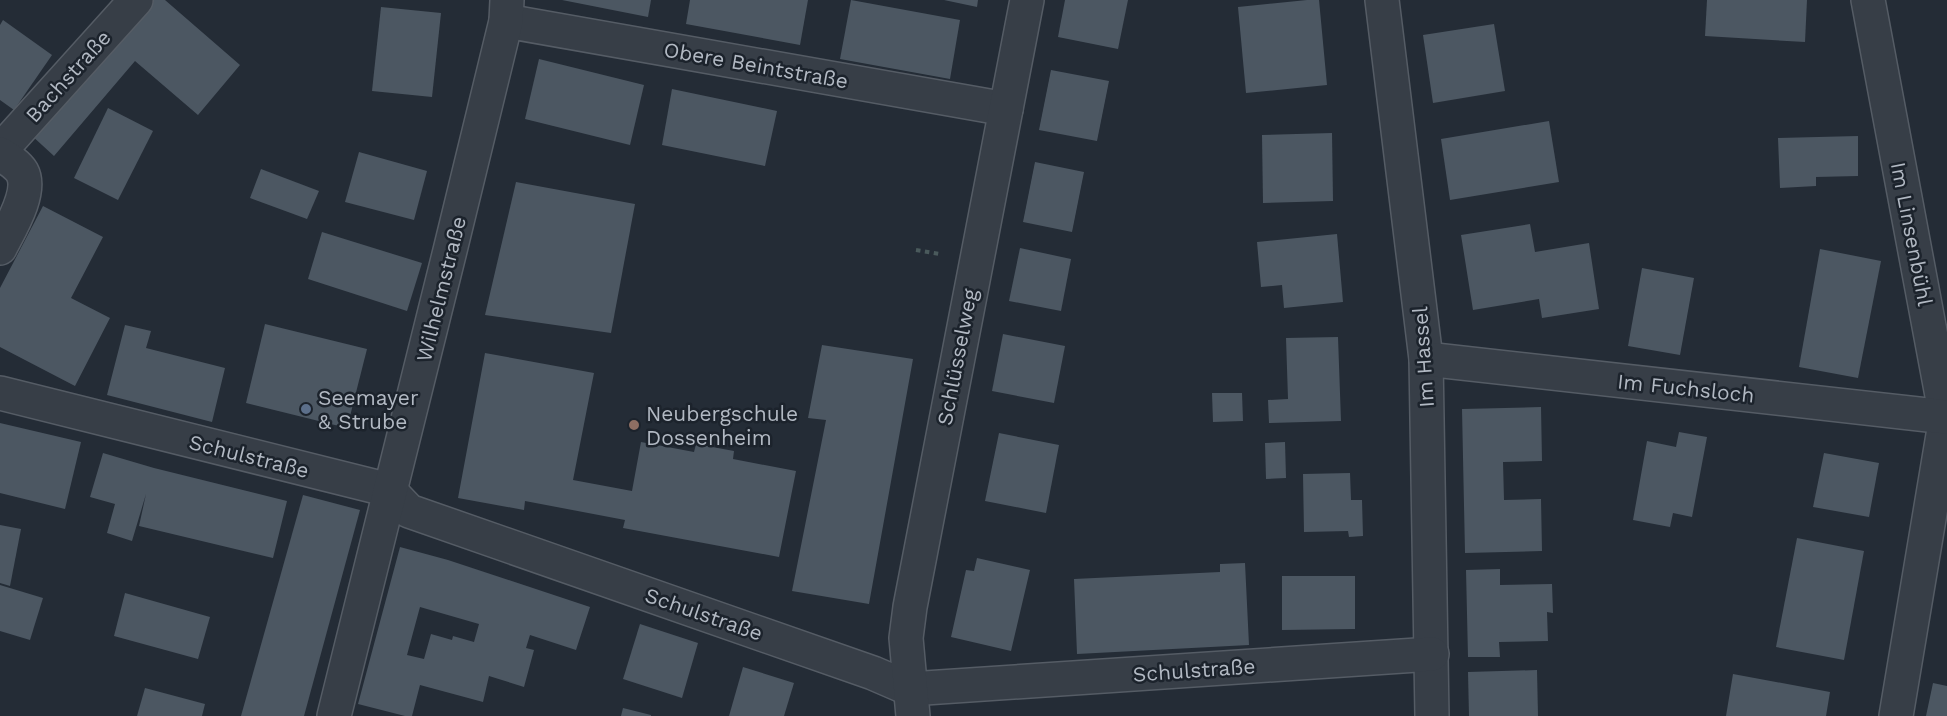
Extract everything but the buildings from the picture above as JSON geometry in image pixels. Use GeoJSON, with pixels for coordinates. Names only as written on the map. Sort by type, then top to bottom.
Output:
{"type":"FeatureCollection","features":[{"type":"Feature","properties":{"kind":"street","name":"Bachstraße"},"geometry":{"type":"LineString","coordinates":[[0,152],[135,0]]}},
{"type":"Feature","properties":{"kind":"street","name":"Schlüsselweg"},"geometry":{"type":"LineString","coordinates":[[911,702],[906,638],[910,607],[1027,0]]}},
{"type":"Feature","properties":{"kind":"street","name":"Im Hassel"},"geometry":{"type":"LineString","coordinates":[[1382,0],[1426,359],[1432,716]]}},
{"type":"Feature","properties":{"kind":"street","name":"Im Linsenbühl"},"geometry":{"type":"LineString","coordinates":[[1868,0],[1946,417],[1896,716]]}},
{"type":"Feature","properties":{"kind":"street","name":"Obere Beintstraße"},"geometry":{"type":"LineString","coordinates":[[506,10],[1006,109]]}},
{"type":"Feature","properties":{"kind":"street","name":"Wilhelmstraße"},"geometry":{"type":"LineString","coordinates":[[334,716],[389,490],[438,303],[506,10]]}},
{"type":"Feature","properties":{"kind":"street"},"geometry":{"type":"LineString","coordinates":[[0,152],[22,173],[26,187],[19,209],[0,248]]}},
{"type":"Feature","properties":{"kind":"street","name":"Im Fuchsloch"},"geometry":{"type":"LineString","coordinates":[[1426,359],[1946,417]]}},
{"type":"Feature","properties":{"kind":"street","name":"Schulstraße"},"geometry":{"type":"LineString","coordinates":[[0,393],[389,490],[409,511],[862,669],[911,702],[1432,654]]}},
{"type":"Feature","properties":{"kind":"place","name":"Seemayer & Strube"},"geometry":{"type":"Point","coordinates":[306,409]}},
{"type":"Feature","properties":{"kind":"place","name":"Neubergschule Dossenheim"},"geometry":{"type":"Point","coordinates":[634,425]}}]}
